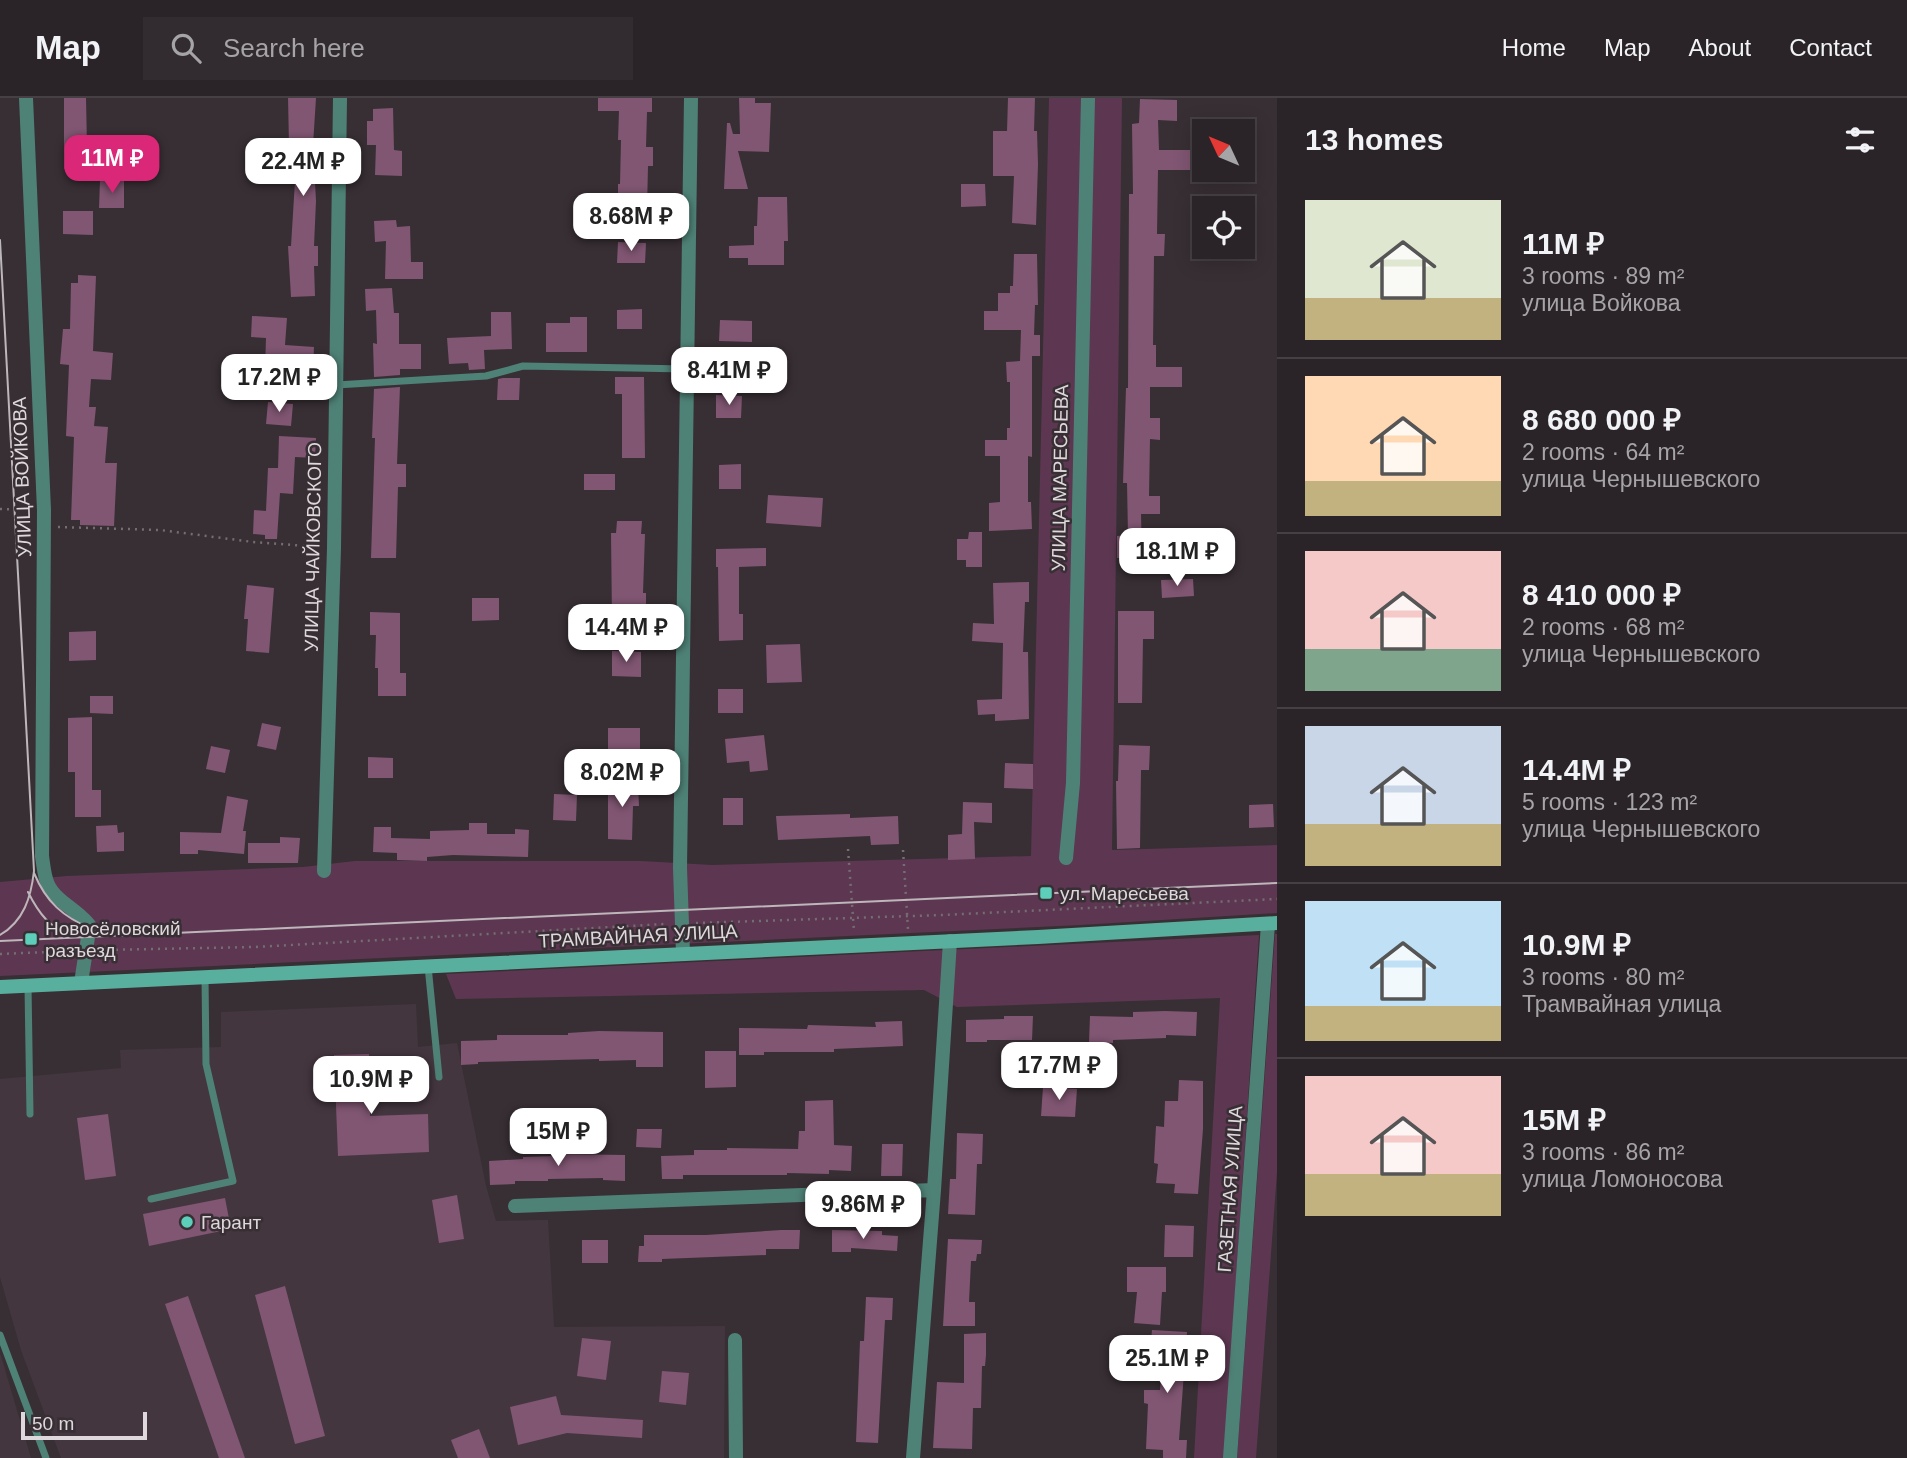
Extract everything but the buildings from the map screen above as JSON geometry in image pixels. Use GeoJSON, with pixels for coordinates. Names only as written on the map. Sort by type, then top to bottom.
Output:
{"type":"FeatureCollection","features":[{"type":"Feature","properties":{"kind":"main road","name":"ТРАМВАЙНАЯ УЛИЦА"},"geometry":{"type":"LineString","coordinates":[[0,986],[1272,924]]}},
{"type":"Feature","properties":{"kind":"street","name":"УЛИЦА ВОЙКОВА"},"geometry":{"type":"LineString","coordinates":[[26,98],[44,510],[42,856],[46,881],[59,900],[86,919],[92,929],[86,951]]}},
{"type":"Feature","properties":{"kind":"street","name":"УЛИЦА ЧАЙКОВСКОГО"},"geometry":{"type":"LineString","coordinates":[[324,871],[334,548],[340,98]]}},
{"type":"Feature","properties":{"kind":"street"},"geometry":{"type":"LineString","coordinates":[[682,953],[680,868],[691,98]]}},
{"type":"Feature","properties":{"kind":"street","name":"УЛИЦА МАРЕСЬЕВА"},"geometry":{"type":"LineString","coordinates":[[1066,858],[1073,783],[1088,98]]}},
{"type":"Feature","properties":{"kind":"street","name":"ГАЗЕТНАЯ УЛИЦА"},"geometry":{"type":"LineString","coordinates":[[1230,1458],[1272,924]]}},
{"type":"Feature","properties":{"kind":"street"},"geometry":{"type":"LineString","coordinates":[[914,1458],[950,941]]}},
{"type":"Feature","properties":{"kind":"street"},"geometry":{"type":"LineString","coordinates":[[81,982],[86,951]]}},
{"type":"Feature","properties":{"kind":"street"},"geometry":{"type":"LineString","coordinates":[[515,1206],[934,1190]]}},
{"type":"Feature","properties":{"kind":"street"},"geometry":{"type":"LineString","coordinates":[[734,1340],[736,1458]]}},
{"type":"Feature","properties":{"kind":"lane"},"geometry":{"type":"LineString","coordinates":[[336,385],[486,376],[523,366],[688,369]]}},
{"type":"Feature","properties":{"kind":"lane"},"geometry":{"type":"LineString","coordinates":[[428,965],[439,1077]]}},
{"type":"Feature","properties":{"kind":"lane"},"geometry":{"type":"LineString","coordinates":[[151,1199],[233,1181],[206,1064],[205,975]]}},
{"type":"Feature","properties":{"kind":"lane"},"geometry":{"type":"LineString","coordinates":[[28,985],[30,1114]]}},
{"type":"Feature","properties":{"kind":"lane"},"geometry":{"type":"LineString","coordinates":[[0,1335],[46,1458]]}},
{"type":"Feature","properties":{"kind":"path"},"geometry":{"type":"LineString","coordinates":[[0,509],[44,510]]}},
{"type":"Feature","properties":{"kind":"path"},"geometry":{"type":"LineString","coordinates":[[44,527],[160,530],[253,542],[334,548]]}},
{"type":"Feature","properties":{"kind":"path"},"geometry":{"type":"LineString","coordinates":[[848,849],[855,945]]}},
{"type":"Feature","properties":{"kind":"path"},"geometry":{"type":"LineString","coordinates":[[903,850],[909,943]]}},
{"type":"Feature","properties":{"kind":"path"},"geometry":{"type":"LineString","coordinates":[[0,954],[255,947],[683,923],[1277,899]]}},
{"type":"Feature","properties":{"kind":"shaded area"},"geometry":{"type":"Polygon","coordinates":[[[1049,98],[1122,98],[1112,850],[1277,845],[1277,913],[1080,925],[0,976],[0,882],[67,876],[303,867],[355,861],[641,861],[712,865],[1031,856],[1049,98]]]}},
{"type":"Feature","properties":{"kind":"shaded area"},"geometry":{"type":"Polygon","coordinates":[[[1275,934],[1277,1172],[1256,1458],[1237,1458],[1275,934]]]}},
{"type":"Feature","properties":{"kind":"shaded area"},"geometry":{"type":"Polygon","coordinates":[[[1259,935],[1224,1458],[1194,1458],[1220,998],[957,1007],[924,990],[456,999],[446,974],[1259,935]]]}},
{"type":"Feature","properties":{"kind":"shaded area"},"geometry":{"type":"Polygon","coordinates":[[[416,1004],[418,1047],[457,1043],[486,1186],[496,1221],[548,1220],[554,1327],[725,1326],[724,1458],[61,1458],[21,1350],[0,1277],[0,1079],[121,1068],[120,1050],[221,1047],[221,1012],[416,1004]]]}},
{"type":"Feature","properties":{"kind":"shaded area"},"geometry":{"type":"Polygon","coordinates":[[[0,1354],[1,1356],[31,1458],[0,1458],[0,1354]]]}},
{"type":"Feature","properties":{"kind":"tram line"},"geometry":{"type":"LineString","coordinates":[[0,240],[34,871],[25,908],[15,923],[0,935]]}},
{"type":"Feature","properties":{"kind":"tram line"},"geometry":{"type":"LineString","coordinates":[[34,873],[44,892],[64,914],[92,929]]}},
{"type":"Feature","properties":{"kind":"tram line"},"geometry":{"type":"LineString","coordinates":[[0,941],[1277,883]]}},
{"type":"Feature","properties":{"kind":"tram line"},"geometry":{"type":"LineString","coordinates":[[28,892],[46,920],[74,935]]}},
{"type":"Feature","properties":{"kind":"place","name":"ул. Маресьева"},"geometry":{"type":"Point","coordinates":[1046,893]}},
{"type":"Feature","properties":{"kind":"place","name":"Новосёловский разъезд"},"geometry":{"type":"Point","coordinates":[31,939]}},
{"type":"Feature","properties":{"kind":"place","name":"Гарант"},"geometry":{"type":"Point","coordinates":[187,1222]}}]}
